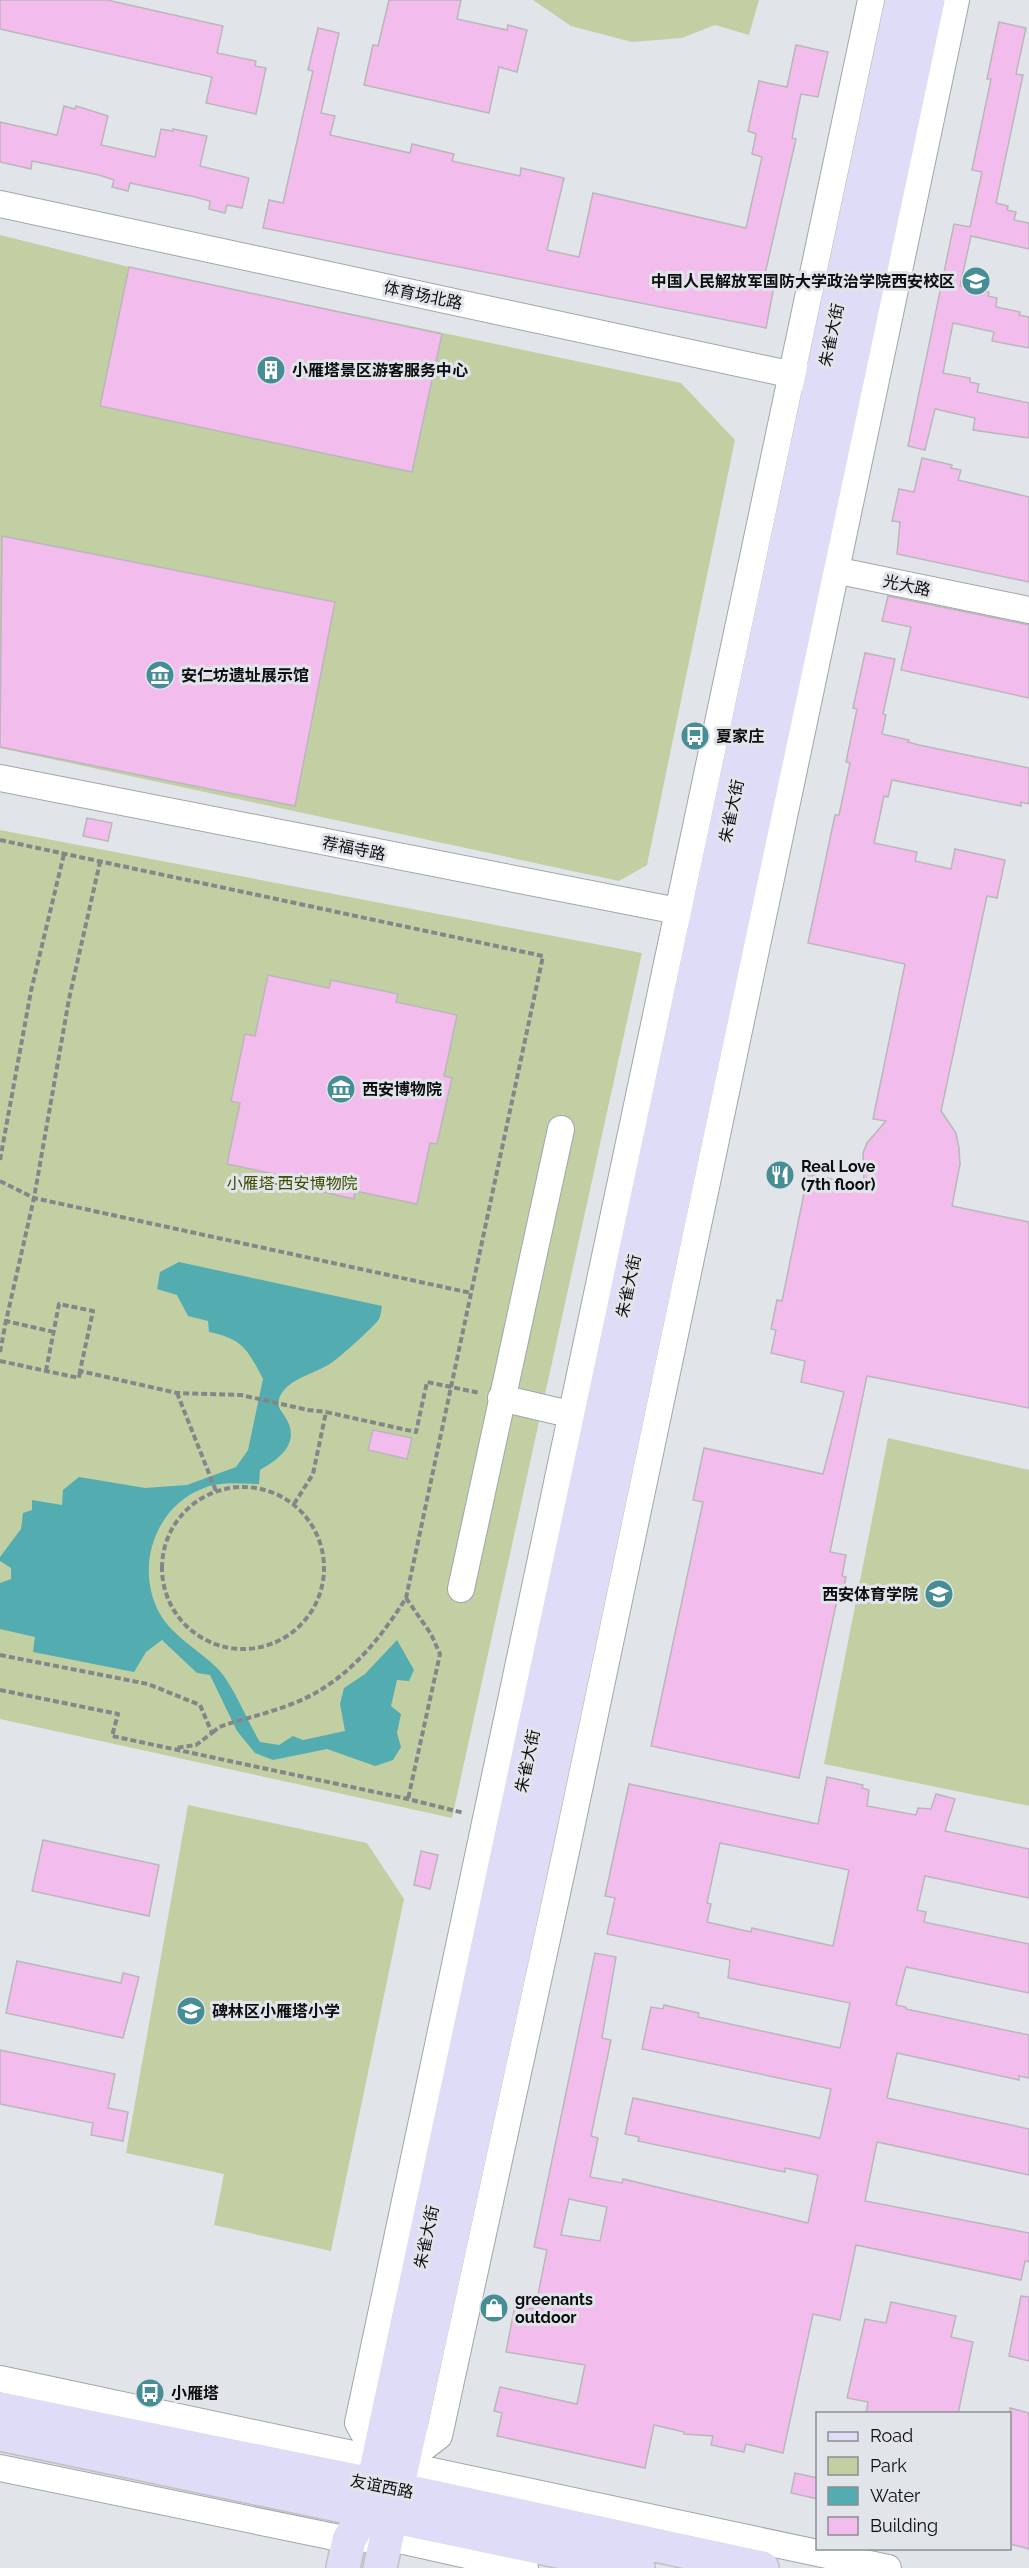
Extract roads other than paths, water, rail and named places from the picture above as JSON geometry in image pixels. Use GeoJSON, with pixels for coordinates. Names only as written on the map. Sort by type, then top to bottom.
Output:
{"type":"FeatureCollection","features":[{"type":"Feature","properties":{"kind":"main road","name":"朱雀大街"},"geometry":{"type":"LineString","coordinates":[[346,2554],[384,2504],[504,1997],[701,1058],[810,564],[820,380],[902,0]]}},
{"type":"Feature","properties":{"kind":"main road","name":"朱雀大街"},"geometry":{"type":"LineString","coordinates":[[820,380],[927,0]]}},
{"type":"Feature","properties":{"kind":"main road","name":"朱雀大街"},"geometry":{"type":"LineString","coordinates":[[384,2504],[585,1418],[693,914],[810,564]]}},
{"type":"Feature","properties":{"kind":"main road","name":"友谊西路"},"geometry":{"type":"LineString","coordinates":[[0,2409],[638,2568]]}},
{"type":"Feature","properties":{"kind":"main road","name":"友谊西路"},"geometry":{"type":"LineString","coordinates":[[0,2434],[384,2504],[762,2568]]}},
{"type":"Feature","properties":{"kind":"street"},"geometry":{"type":"LineString","coordinates":[[693,914],[820,380],[871,0]]}},
{"type":"Feature","properties":{"kind":"street"},"geometry":{"type":"LineString","coordinates":[[810,564],[956,0]]}},
{"type":"Feature","properties":{"kind":"street","name":"体育场北路"},"geometry":{"type":"LineString","coordinates":[[0,204],[820,380]]}},
{"type":"Feature","properties":{"kind":"street","name":"光大路"},"geometry":{"type":"LineString","coordinates":[[810,564],[1029,610]]}},
{"type":"Feature","properties":{"kind":"street","name":"荐福寺路"},"geometry":{"type":"LineString","coordinates":[[0,778],[693,914]]}},
{"type":"Feature","properties":{"kind":"street"},"geometry":{"type":"LineString","coordinates":[[461,1590],[561,1130]]}},
{"type":"Feature","properties":{"kind":"street"},"geometry":{"type":"LineString","coordinates":[[384,2504],[357,2423],[485,1819],[585,1418],[501,1398]]}},
{"type":"Feature","properties":{"kind":"street"},"geometry":{"type":"LineString","coordinates":[[0,2379],[384,2504],[525,2568]]}},
{"type":"Feature","properties":{"kind":"street"},"geometry":{"type":"LineString","coordinates":[[0,2468],[346,2554]]}},
{"type":"Feature","properties":{"kind":"street"},"geometry":{"type":"LineString","coordinates":[[384,2504],[888,2568]]}},
{"type":"Feature","properties":{"kind":"water"},"geometry":{"type":"Polygon","coordinates":[[[179,1262],[382,1306],[377,1322],[349,1349],[325,1367],[295,1381],[283,1392],[279,1405],[287,1420],[291,1437],[280,1456],[260,1470],[259,1484],[231,1483],[204,1488],[187,1497],[173,1509],[154,1540],[149,1577],[152,1596],[160,1614],[172,1630],[225,1677],[260,1742],[279,1745],[293,1736],[303,1740],[345,1731],[340,1704],[344,1688],[365,1674],[397,1640],[414,1670],[409,1681],[397,1680],[391,1706],[401,1714],[397,1733],[401,1747],[393,1760],[375,1766],[327,1749],[273,1760],[255,1753],[237,1731],[210,1675],[197,1673],[162,1640],[146,1652],[134,1672],[33,1652],[35,1637],[0,1629],[0,1583],[11,1579],[11,1568],[0,1561],[0,1557],[21,1529],[23,1513],[32,1510],[32,1500],[62,1505],[63,1490],[79,1477],[145,1488],[187,1485],[236,1467],[248,1450],[263,1379],[243,1347],[230,1338],[209,1332],[208,1321],[188,1316],[177,1295],[157,1289],[160,1272],[179,1262]]]}},
{"type":"Feature","properties":{"kind":"place","name":"中国人民解放军国防大学政治学院西安校区"},"geometry":{"type":"Point","coordinates":[976,281]}},
{"type":"Feature","properties":{"kind":"place","name":"小雁塔景区游客服务中心"},"geometry":{"type":"Point","coordinates":[271,370]}},
{"type":"Feature","properties":{"kind":"place","name":"安仁坊遗址展示馆"},"geometry":{"type":"Point","coordinates":[160,675]}},
{"type":"Feature","properties":{"kind":"place","name":"夏家庄"},"geometry":{"type":"Point","coordinates":[695,736]}},
{"type":"Feature","properties":{"kind":"place","name":"西安博物院"},"geometry":{"type":"Point","coordinates":[341,1089]}},
{"type":"Feature","properties":{"kind":"place","name":"Real Love (7th floor)"},"geometry":{"type":"Point","coordinates":[780,1175]}},
{"type":"Feature","properties":{"kind":"place","name":"西安体育学院"},"geometry":{"type":"Point","coordinates":[939,1594]}},
{"type":"Feature","properties":{"kind":"place","name":"碑林区小雁塔小学"},"geometry":{"type":"Point","coordinates":[191,2011]}},
{"type":"Feature","properties":{"kind":"place","name":"greenants outdoor"},"geometry":{"type":"Point","coordinates":[494,2308]}},
{"type":"Feature","properties":{"kind":"place","name":"小雁塔"},"geometry":{"type":"Point","coordinates":[150,2393]}},
{"type":"Feature","properties":{"kind":"park label","name":"小雁塔·西安博物院"},"geometry":{"type":"Point","coordinates":[292,1183]}}]}
